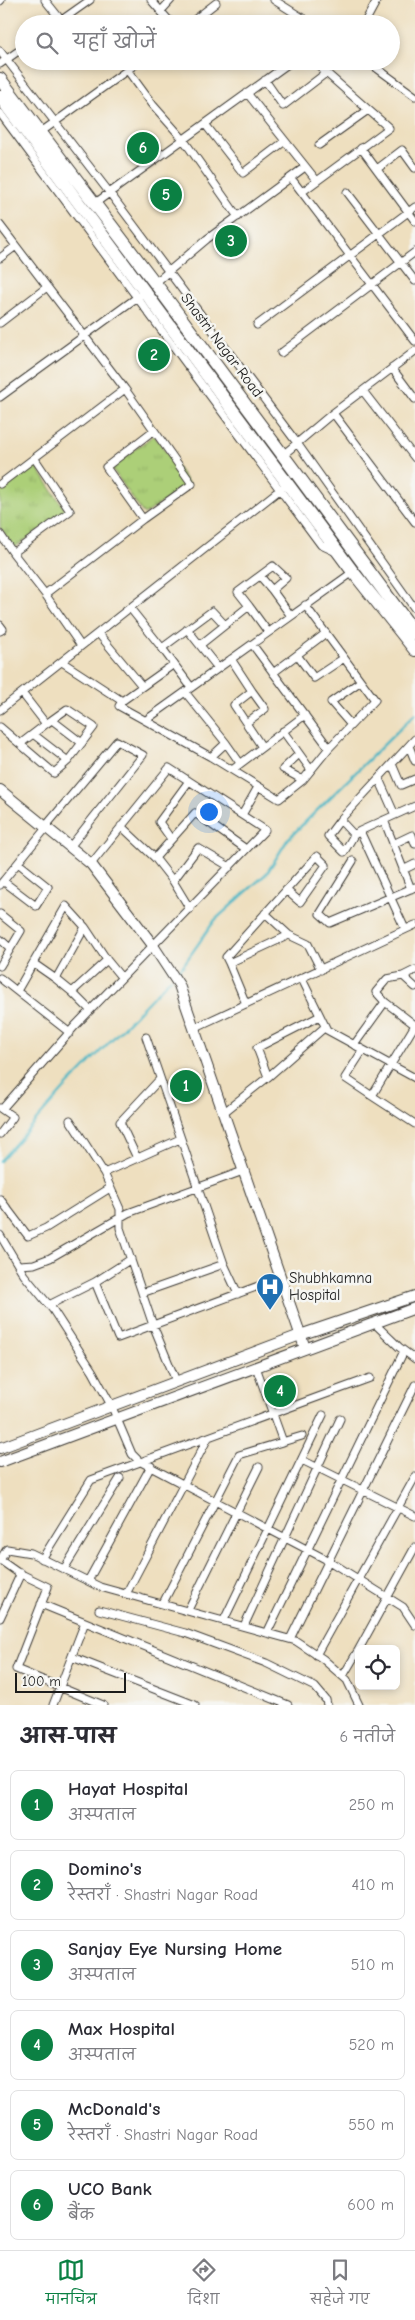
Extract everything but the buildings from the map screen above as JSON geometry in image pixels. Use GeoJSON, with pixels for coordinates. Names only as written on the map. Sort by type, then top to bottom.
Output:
{"type":"FeatureCollection","features":[{"type":"Feature","properties":{"kind":"highway","name":"Shastri Nagar Road"},"geometry":{"type":"LineString","coordinates":[[0,79],[41,132],[89,207],[155,283],[283,455],[395,617],[415,633]]}},
{"type":"Feature","properties":{"kind":"highway"},"geometry":{"type":"LineString","coordinates":[[1,99],[89,207],[141,294],[273,464],[284,486],[353,572],[395,617],[415,650]]}},
{"type":"Feature","properties":{"kind":"highway"},"geometry":{"type":"LineString","coordinates":[[141,294],[155,283]]}},
{"type":"Feature","properties":{"kind":"highway"},"geometry":{"type":"LineString","coordinates":[[273,464],[283,455]]}},
{"type":"Feature","properties":{"kind":"main road"},"geometry":{"type":"LineString","coordinates":[[0,790],[91,864],[152,944],[179,984],[300,1336],[306,1348]]}},
{"type":"Feature","properties":{"kind":"main road"},"geometry":{"type":"LineString","coordinates":[[0,1462],[306,1348],[415,1296]]}},
{"type":"Feature","properties":{"kind":"main road"},"geometry":{"type":"LineString","coordinates":[[0,1448],[300,1336],[415,1308]]}},
{"type":"Feature","properties":{"kind":"street"},"geometry":{"type":"LineString","coordinates":[[45,0],[55,15]]}},
{"type":"Feature","properties":{"kind":"street"},"geometry":{"type":"LineString","coordinates":[[69,15],[90,0]]}},
{"type":"Feature","properties":{"kind":"street"},"geometry":{"type":"LineString","coordinates":[[152,0],[164,15]]}},
{"type":"Feature","properties":{"kind":"street"},"geometry":{"type":"LineString","coordinates":[[161,11],[171,0]]}},
{"type":"Feature","properties":{"kind":"street"},"geometry":{"type":"LineString","coordinates":[[274,0],[298,15]]}},
{"type":"Feature","properties":{"kind":"street"},"geometry":{"type":"LineString","coordinates":[[369,15],[377,0]]}},
{"type":"Feature","properties":{"kind":"street"},"geometry":{"type":"LineString","coordinates":[[201,15],[216,3]]}},
{"type":"Feature","properties":{"kind":"street"},"geometry":{"type":"LineString","coordinates":[[0,51],[3,62],[56,123],[109,192],[297,443],[414,605],[395,617]]}},
{"type":"Feature","properties":{"kind":"street"},"geometry":{"type":"LineString","coordinates":[[3,62],[15,53]]}},
{"type":"Feature","properties":{"kind":"street"},"geometry":{"type":"LineString","coordinates":[[89,207],[279,70]]}},
{"type":"Feature","properties":{"kind":"street"},"geometry":{"type":"LineString","coordinates":[[302,192],[389,128],[324,70]]}},
{"type":"Feature","properties":{"kind":"street"},"geometry":{"type":"LineString","coordinates":[[379,70],[415,96]]}},
{"type":"Feature","properties":{"kind":"street"},"geometry":{"type":"LineString","coordinates":[[41,132],[128,71],[184,139],[238,217]]}},
{"type":"Feature","properties":{"kind":"street"},"geometry":{"type":"LineString","coordinates":[[265,80],[283,106],[326,73]]}},
{"type":"Feature","properties":{"kind":"street"},"geometry":{"type":"LineString","coordinates":[[247,93],[317,181]]}},
{"type":"Feature","properties":{"kind":"street"},"geometry":{"type":"LineString","coordinates":[[319,145],[368,110]]}},
{"type":"Feature","properties":{"kind":"street"},"geometry":{"type":"LineString","coordinates":[[0,113],[141,294],[284,486],[0,710]]}},
{"type":"Feature","properties":{"kind":"street"},"geometry":{"type":"LineString","coordinates":[[205,124],[243,173],[285,141]]}},
{"type":"Feature","properties":{"kind":"street"},"geometry":{"type":"LineString","coordinates":[[361,148],[376,169],[412,210],[415,220]]}},
{"type":"Feature","properties":{"kind":"street"},"geometry":{"type":"LineString","coordinates":[[376,169],[402,150],[415,168]]}},
{"type":"Feature","properties":{"kind":"street"},"geometry":{"type":"LineString","coordinates":[[155,283],[207,239],[306,167]]}},
{"type":"Feature","properties":{"kind":"street"},"geometry":{"type":"LineString","coordinates":[[291,178],[415,341]]}},
{"type":"Feature","properties":{"kind":"street"},"geometry":{"type":"LineString","coordinates":[[347,192],[415,281]]}},
{"type":"Feature","properties":{"kind":"street"},"geometry":{"type":"LineString","coordinates":[[257,325],[412,210]]}},
{"type":"Feature","properties":{"kind":"street"},"geometry":{"type":"LineString","coordinates":[[0,225],[125,389],[192,484],[45,594]]}},
{"type":"Feature","properties":{"kind":"street"},"geometry":{"type":"LineString","coordinates":[[0,258],[16,246]]}},
{"type":"Feature","properties":{"kind":"street"},"geometry":{"type":"LineString","coordinates":[[281,353],[415,252]]}},
{"type":"Feature","properties":{"kind":"street"},"geometry":{"type":"LineString","coordinates":[[0,323],[47,287]]}},
{"type":"Feature","properties":{"kind":"street"},"geometry":{"type":"LineString","coordinates":[[0,397],[141,294]]}},
{"type":"Feature","properties":{"kind":"street"},"geometry":{"type":"LineString","coordinates":[[283,455],[333,413],[415,351]]}},
{"type":"Feature","properties":{"kind":"street"},"geometry":{"type":"LineString","coordinates":[[392,368],[415,399]]}},
{"type":"Feature","properties":{"kind":"street"},"geometry":{"type":"LineString","coordinates":[[0,484],[125,389]]}},
{"type":"Feature","properties":{"kind":"street"},"geometry":{"type":"LineString","coordinates":[[363,391],[415,458]]}},
{"type":"Feature","properties":{"kind":"street"},"geometry":{"type":"LineString","coordinates":[[333,413],[415,522]]}},
{"type":"Feature","properties":{"kind":"street"},"geometry":{"type":"LineString","coordinates":[[144,519],[106,466],[154,430]]}},
{"type":"Feature","properties":{"kind":"street"},"geometry":{"type":"LineString","coordinates":[[13,554],[70,511],[35,459]]}},
{"type":"Feature","properties":{"kind":"street"},"geometry":{"type":"LineString","coordinates":[[0,534],[81,646]]}},
{"type":"Feature","properties":{"kind":"street"},"geometry":{"type":"LineString","coordinates":[[268,632],[238,592],[273,566],[286,578],[272,590]]}},
{"type":"Feature","properties":{"kind":"street"},"geometry":{"type":"LineString","coordinates":[[146,720],[353,572]]}},
{"type":"Feature","properties":{"kind":"street"},"geometry":{"type":"LineString","coordinates":[[260,576],[291,616]]}},
{"type":"Feature","properties":{"kind":"street"},"geometry":{"type":"LineString","coordinates":[[200,645],[249,606]]}},
{"type":"Feature","properties":{"kind":"street"},"geometry":{"type":"LineString","coordinates":[[174,664],[122,701],[119,706],[211,756],[279,799],[302,780],[329,748],[375,700],[305,606]]}},
{"type":"Feature","properties":{"kind":"street"},"geometry":{"type":"LineString","coordinates":[[130,608],[174,664],[188,689],[240,763]]}},
{"type":"Feature","properties":{"kind":"street"},"geometry":{"type":"LineString","coordinates":[[162,648],[212,611],[225,625]]}},
{"type":"Feature","properties":{"kind":"street"},"geometry":{"type":"LineString","coordinates":[[0,625],[3,629],[0,631]]}},
{"type":"Feature","properties":{"kind":"street"},"geometry":{"type":"LineString","coordinates":[[187,629],[218,668]]}},
{"type":"Feature","properties":{"kind":"street"},"geometry":{"type":"LineString","coordinates":[[98,633],[142,686]]}},
{"type":"Feature","properties":{"kind":"street"},"geometry":{"type":"LineString","coordinates":[[273,673],[326,633]]}},
{"type":"Feature","properties":{"kind":"street"},"geometry":{"type":"LineString","coordinates":[[252,644],[329,748]]}},
{"type":"Feature","properties":{"kind":"street"},"geometry":{"type":"LineString","coordinates":[[297,655],[314,678],[344,658]]}},
{"type":"Feature","properties":{"kind":"street"},"geometry":{"type":"LineString","coordinates":[[231,659],[265,709],[246,723]]}},
{"type":"Feature","properties":{"kind":"street"},"geometry":{"type":"LineString","coordinates":[[62,662],[122,701]]}},
{"type":"Feature","properties":{"kind":"street"},"geometry":{"type":"LineString","coordinates":[[351,725],[331,702],[361,681]]}},
{"type":"Feature","properties":{"kind":"street"},"geometry":{"type":"LineString","coordinates":[[252,691],[234,705],[262,747]]}},
{"type":"Feature","properties":{"kind":"street"},"geometry":{"type":"LineString","coordinates":[[22,693],[49,722],[82,743]]}},
{"type":"Feature","properties":{"kind":"street"},"geometry":{"type":"LineString","coordinates":[[0,726],[20,744],[54,774],[68,761],[94,727],[67,709],[20,744]]}},
{"type":"Feature","properties":{"kind":"street"},"geometry":{"type":"LineString","coordinates":[[232,770],[305,715]]}},
{"type":"Feature","properties":{"kind":"street"},"geometry":{"type":"LineString","coordinates":[[283,731],[311,770]]}},
{"type":"Feature","properties":{"kind":"street"},"geometry":{"type":"LineString","coordinates":[[33,734],[68,761]]}},
{"type":"Feature","properties":{"kind":"street"},"geometry":{"type":"LineString","coordinates":[[415,739],[340,820],[328,836],[344,852],[357,833],[415,806]]}},
{"type":"Feature","properties":{"kind":"street"},"geometry":{"type":"LineString","coordinates":[[18,863],[48,887],[36,906],[2,883],[46,827],[117,741],[144,755],[70,847]]}},
{"type":"Feature","properties":{"kind":"street"},"geometry":{"type":"LineString","coordinates":[[211,756],[226,744]]}},
{"type":"Feature","properties":{"kind":"street"},"geometry":{"type":"LineString","coordinates":[[408,746],[415,761]]}},
{"type":"Feature","properties":{"kind":"street"},"geometry":{"type":"LineString","coordinates":[[299,754],[283,769],[302,780]]}},
{"type":"Feature","properties":{"kind":"street"},"geometry":{"type":"LineString","coordinates":[[392,764],[402,784],[415,779]]}},
{"type":"Feature","properties":{"kind":"street"},"geometry":{"type":"LineString","coordinates":[[0,1134],[14,1117],[1,1109],[152,944],[190,909],[265,830],[169,768],[91,864]]}},
{"type":"Feature","properties":{"kind":"street"},"geometry":{"type":"LineString","coordinates":[[379,779],[395,815]]}},
{"type":"Feature","properties":{"kind":"street"},"geometry":{"type":"LineString","coordinates":[[171,839],[159,822],[189,782]]}},
{"type":"Feature","properties":{"kind":"street"},"geometry":{"type":"LineString","coordinates":[[242,815],[258,787]]}},
{"type":"Feature","properties":{"kind":"street"},"geometry":{"type":"LineString","coordinates":[[155,858],[195,812],[246,849]]}},
{"type":"Feature","properties":{"kind":"street"},"geometry":{"type":"LineString","coordinates":[[340,820],[357,833],[405,929]]}},
{"type":"Feature","properties":{"kind":"street"},"geometry":{"type":"LineString","coordinates":[[353,861],[320,914],[330,923],[413,888],[403,870],[384,820]]}},
{"type":"Feature","properties":{"kind":"street"},"geometry":{"type":"LineString","coordinates":[[121,826],[155,858],[173,881],[190,909]]}},
{"type":"Feature","properties":{"kind":"street"},"geometry":{"type":"LineString","coordinates":[[394,844],[412,835],[415,844]]}},
{"type":"Feature","properties":{"kind":"street"},"geometry":{"type":"LineString","coordinates":[[173,881],[198,848],[230,866]]}},
{"type":"Feature","properties":{"kind":"street"},"geometry":{"type":"LineString","coordinates":[[246,1004],[226,956],[265,914],[286,890],[317,856],[326,865],[300,902],[286,890]]}},
{"type":"Feature","properties":{"kind":"street"},"geometry":{"type":"LineString","coordinates":[[403,870],[415,864]]}},
{"type":"Feature","properties":{"kind":"street"},"geometry":{"type":"LineString","coordinates":[[17,991],[66,906],[85,927],[121,977]]}},
{"type":"Feature","properties":{"kind":"street"},"geometry":{"type":"LineString","coordinates":[[0,914],[21,931],[0,966]]}},
{"type":"Feature","properties":{"kind":"street"},"geometry":{"type":"LineString","coordinates":[[265,914],[289,934],[308,944],[321,970]]}},
{"type":"Feature","properties":{"kind":"street"},"geometry":{"type":"LineString","coordinates":[[194,1028],[415,925]]}},
{"type":"Feature","properties":{"kind":"street"},"geometry":{"type":"LineString","coordinates":[[56,978],[85,927]]}},
{"type":"Feature","properties":{"kind":"street"},"geometry":{"type":"LineString","coordinates":[[229,963],[289,934]]}},
{"type":"Feature","properties":{"kind":"street"},"geometry":{"type":"LineString","coordinates":[[0,940],[10,948]]}},
{"type":"Feature","properties":{"kind":"street"},"geometry":{"type":"LineString","coordinates":[[72,992],[107,960]]}},
{"type":"Feature","properties":{"kind":"street"},"geometry":{"type":"LineString","coordinates":[[33,963],[56,978],[90,1010]]}},
{"type":"Feature","properties":{"kind":"street"},"geometry":{"type":"LineString","coordinates":[[372,1096],[415,1025],[385,1002],[376,992],[387,979],[403,976],[415,970]]}},
{"type":"Feature","properties":{"kind":"street"},"geometry":{"type":"LineString","coordinates":[[403,976],[415,987]]}},
{"type":"Feature","properties":{"kind":"street"},"geometry":{"type":"LineString","coordinates":[[0,978],[70,1033]]}},
{"type":"Feature","properties":{"kind":"street"},"geometry":{"type":"LineString","coordinates":[[302,979],[327,1030],[415,1078]]}},
{"type":"Feature","properties":{"kind":"street"},"geometry":{"type":"LineString","coordinates":[[354,1045],[385,1002]]}},
{"type":"Feature","properties":{"kind":"street"},"geometry":{"type":"LineString","coordinates":[[268,1077],[257,1048],[320,1016]]}},
{"type":"Feature","properties":{"kind":"street"},"geometry":{"type":"LineString","coordinates":[[223,1112],[268,1077],[325,1027]]}},
{"type":"Feature","properties":{"kind":"street"},"geometry":{"type":"LineString","coordinates":[[146,1038],[196,1187],[224,1264],[238,1294]]}},
{"type":"Feature","properties":{"kind":"street"},"geometry":{"type":"LineString","coordinates":[[363,1050],[345,1078],[415,1124]]}},
{"type":"Feature","properties":{"kind":"street"},"geometry":{"type":"LineString","coordinates":[[136,1158],[120,1122],[160,1079]]}},
{"type":"Feature","properties":{"kind":"street"},"geometry":{"type":"LineString","coordinates":[[70,1120],[104,1173],[120,1209],[120,1228],[142,1293],[176,1381]]}},
{"type":"Feature","properties":{"kind":"street"},"geometry":{"type":"LineString","coordinates":[[104,1173],[180,1139]]}},
{"type":"Feature","properties":{"kind":"street"},"geometry":{"type":"LineString","coordinates":[[19,1265],[34,1264],[50,1258],[120,1218],[196,1187],[243,1171]]}},
{"type":"Feature","properties":{"kind":"street"},"geometry":{"type":"LineString","coordinates":[[0,1199],[28,1236],[46,1228],[110,1188]]}},
{"type":"Feature","properties":{"kind":"street"},"geometry":{"type":"LineString","coordinates":[[0,1235],[24,1275],[49,1305],[93,1372],[112,1407],[132,1454],[140,1461],[329,1561],[403,1608],[415,1625]]}},
{"type":"Feature","properties":{"kind":"street"},"geometry":{"type":"LineString","coordinates":[[49,1305],[95,1282],[131,1259]]}},
{"type":"Feature","properties":{"kind":"street"},"geometry":{"type":"LineString","coordinates":[[142,1293],[224,1264]]}},
{"type":"Feature","properties":{"kind":"street"},"geometry":{"type":"LineString","coordinates":[[95,1282],[113,1332],[118,1338],[280,1278]]}},
{"type":"Feature","properties":{"kind":"street"},"geometry":{"type":"LineString","coordinates":[[372,1318],[404,1351],[415,1359]]}},
{"type":"Feature","properties":{"kind":"street"},"geometry":{"type":"LineString","coordinates":[[267,1633],[404,1351]]}},
{"type":"Feature","properties":{"kind":"street"},"geometry":{"type":"LineString","coordinates":[[256,1367],[283,1442]]}},
{"type":"Feature","properties":{"kind":"street"},"geometry":{"type":"LineString","coordinates":[[42,1559],[91,1480],[370,1378]]}},
{"type":"Feature","properties":{"kind":"street"},"geometry":{"type":"LineString","coordinates":[[290,1639],[415,1385]]}},
{"type":"Feature","properties":{"kind":"street"},"geometry":{"type":"LineString","coordinates":[[224,1620],[323,1415]]}},
{"type":"Feature","properties":{"kind":"street"},"geometry":{"type":"LineString","coordinates":[[244,1626],[340,1419]]}},
{"type":"Feature","properties":{"kind":"street"},"geometry":{"type":"LineString","coordinates":[[163,1603],[239,1456],[302,1436]]}},
{"type":"Feature","properties":{"kind":"street"},"geometry":{"type":"LineString","coordinates":[[126,1594],[208,1438]]}},
{"type":"Feature","properties":{"kind":"street"},"geometry":{"type":"LineString","coordinates":[[302,1460],[415,1516]]}},
{"type":"Feature","properties":{"kind":"street"},"geometry":{"type":"LineString","coordinates":[[88,1581],[151,1466]]}},
{"type":"Feature","properties":{"kind":"street"},"geometry":{"type":"LineString","coordinates":[[188,1610],[259,1467]]}},
{"type":"Feature","properties":{"kind":"street"},"geometry":{"type":"LineString","coordinates":[[316,1655],[415,1477]]}},
{"type":"Feature","properties":{"kind":"street"},"geometry":{"type":"LineString","coordinates":[[64,1569],[120,1478]]}},
{"type":"Feature","properties":{"kind":"street"},"geometry":{"type":"LineString","coordinates":[[361,1645],[415,1547]]}},
{"type":"Feature","properties":{"kind":"street"},"geometry":{"type":"LineString","coordinates":[[103,1705],[16,1669],[48,1587],[20,1574],[0,1560],[8,1549],[31,1553],[100,1587],[290,1639],[316,1655],[343,1676],[347,1680],[359,1705]]}},
{"type":"Feature","properties":{"kind":"street"},"geometry":{"type":"LineString","coordinates":[[0,1618],[20,1574]]}},
{"type":"Feature","properties":{"kind":"street"},"geometry":{"type":"LineString","coordinates":[[41,1604],[288,1705]]}},
{"type":"Feature","properties":{"kind":"street"},"geometry":{"type":"LineString","coordinates":[[100,1610],[185,1633],[266,1663],[315,1687],[326,1700],[327,1705]]}},
{"type":"Feature","properties":{"kind":"street"},"geometry":{"type":"LineString","coordinates":[[53,1705],[85,1622]]}},
{"type":"Feature","properties":{"kind":"street"},"geometry":{"type":"LineString","coordinates":[[343,1676],[355,1656]]}},
{"type":"Feature","properties":{"kind":"street"},"geometry":{"type":"LineString","coordinates":[[72,1657],[195,1705]]}},
{"type":"Feature","properties":{"kind":"green space"},"geometry":{"type":"Polygon","coordinates":[[[154,435],[189,484],[144,515],[111,467],[154,435]]]}},
{"type":"Feature","properties":{"kind":"green space"},"geometry":{"type":"Polygon","coordinates":[[[34,463],[66,511],[14,548],[0,527],[0,489],[34,463]]]}},
{"type":"Feature","properties":{"kind":"waterway"},"geometry":{"type":"LineString","coordinates":[[175,975],[215,920],[267,873],[288,839],[415,714]]}},
{"type":"Feature","properties":{"kind":"waterway"},"geometry":{"type":"LineString","coordinates":[[0,1161],[64,1089],[171,978]]}},
{"type":"Feature","properties":{"kind":"place","name":"UCO Bank"},"geometry":{"type":"Point","coordinates":[143,148]}},
{"type":"Feature","properties":{"kind":"place","name":"McDonald's"},"geometry":{"type":"Point","coordinates":[166,195]}},
{"type":"Feature","properties":{"kind":"place","name":"Sanjay Eye Nursing Home"},"geometry":{"type":"Point","coordinates":[231,241]}},
{"type":"Feature","properties":{"kind":"place","name":"Domino's"},"geometry":{"type":"Point","coordinates":[154,355]}},
{"type":"Feature","properties":{"kind":"place","name":"Hayat Hospital"},"geometry":{"type":"Point","coordinates":[186,1086]}},
{"type":"Feature","properties":{"kind":"place","name":"Shubhkamna Hospital"},"geometry":{"type":"Point","coordinates":[270,1311]}},
{"type":"Feature","properties":{"kind":"place","name":"Max Hospital"},"geometry":{"type":"Point","coordinates":[280,1391]}}]}
